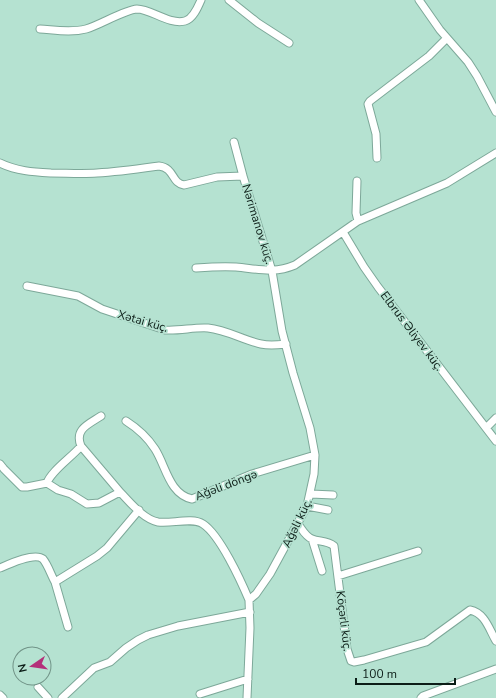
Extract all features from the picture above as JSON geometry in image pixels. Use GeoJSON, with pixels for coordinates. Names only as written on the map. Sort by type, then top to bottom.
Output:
{"type":"FeatureCollection","features":[{"type":"Feature","properties":{"kind":"street"},"geometry":{"type":"LineString","coordinates":[[40,29],[79,31],[88,29],[137,9],[162,18],[184,22],[189,19],[201,0]]}},
{"type":"Feature","properties":{"kind":"street"},"geometry":{"type":"LineString","coordinates":[[229,0],[258,23],[289,43]]}},
{"type":"Feature","properties":{"kind":"street"},"geometry":{"type":"LineString","coordinates":[[419,0],[447,38],[471,66],[496,112]]}},
{"type":"Feature","properties":{"kind":"street"},"geometry":{"type":"LineString","coordinates":[[377,158],[376,134],[368,104],[429,56],[447,38]]}},
{"type":"Feature","properties":{"kind":"street"},"geometry":{"type":"LineString","coordinates":[[234,142],[243,176]]}},
{"type":"Feature","properties":{"kind":"street","name":"Nərimanov küç."},"geometry":{"type":"LineString","coordinates":[[0,164],[18,170],[77,174],[158,166],[168,169],[176,181],[184,185],[217,177],[243,176],[272,271],[282,270],[295,265],[358,221],[447,183],[496,153]]}},
{"type":"Feature","properties":{"kind":"street"},"geometry":{"type":"LineString","coordinates":[[357,181],[356,213],[358,221]]}},
{"type":"Feature","properties":{"kind":"street","name":"Elbrus Əliyev küç."},"geometry":{"type":"LineString","coordinates":[[343,232],[378,287],[496,441]]}},
{"type":"Feature","properties":{"kind":"street"},"geometry":{"type":"LineString","coordinates":[[196,268],[235,267],[272,271]]}},
{"type":"Feature","properties":{"kind":"street","name":"Ağəli küç."},"geometry":{"type":"LineString","coordinates":[[249,600],[261,589],[298,524],[311,494],[314,474],[315,454],[310,428],[297,389],[286,344],[272,271]]}},
{"type":"Feature","properties":{"kind":"street","name":"Xətai küç."},"geometry":{"type":"LineString","coordinates":[[27,286],[78,296],[102,309],[165,330],[208,328],[220,330],[263,345],[274,346],[286,344]]}},
{"type":"Feature","properties":{"kind":"street"},"geometry":{"type":"LineString","coordinates":[[102,416],[82,429],[78,439],[81,446],[120,492],[150,519],[158,522],[197,522],[203,524],[216,538],[224,551],[249,600],[250,628],[247,698]]}},
{"type":"Feature","properties":{"kind":"street"},"geometry":{"type":"LineString","coordinates":[[486,428],[496,418]]}},
{"type":"Feature","properties":{"kind":"street","name":"Ağəli döngə"},"geometry":{"type":"LineString","coordinates":[[126,421],[134,426],[155,448],[172,484],[179,493],[192,499],[252,474],[315,454]]}},
{"type":"Feature","properties":{"kind":"street"},"geometry":{"type":"LineString","coordinates":[[47,483],[52,474],[75,454],[81,446]]}},
{"type":"Feature","properties":{"kind":"street"},"geometry":{"type":"LineString","coordinates":[[1,468],[22,487],[47,483],[58,490],[72,494],[87,504],[100,503],[120,492]]}},
{"type":"Feature","properties":{"kind":"street"},"geometry":{"type":"LineString","coordinates":[[311,494],[332,495]]}},
{"type":"Feature","properties":{"kind":"street"},"geometry":{"type":"LineString","coordinates":[[307,506],[328,510]]}},
{"type":"Feature","properties":{"kind":"street"},"geometry":{"type":"LineString","coordinates":[[55,582],[97,556],[107,548],[139,510]]}},
{"type":"Feature","properties":{"kind":"street"},"geometry":{"type":"LineString","coordinates":[[298,524],[307,536],[312,539],[322,571]]}},
{"type":"Feature","properties":{"kind":"street","name":"Köçərli küç."},"geometry":{"type":"LineString","coordinates":[[312,539],[330,543],[334,546],[347,649],[351,661],[354,662],[364,660],[426,642],[470,610],[476,611],[483,616],[496,641]]}},
{"type":"Feature","properties":{"kind":"street"},"geometry":{"type":"LineString","coordinates":[[338,576],[418,551]]}},
{"type":"Feature","properties":{"kind":"street"},"geometry":{"type":"LineString","coordinates":[[0,568],[33,556],[40,557],[44,560],[55,582],[68,627]]}},
{"type":"Feature","properties":{"kind":"street"},"geometry":{"type":"LineString","coordinates":[[62,698],[94,668],[110,662],[126,648],[148,635],[178,626],[250,612]]}},
{"type":"Feature","properties":{"kind":"street"},"geometry":{"type":"LineString","coordinates":[[421,698],[422,696],[496,669]]}},
{"type":"Feature","properties":{"kind":"street"},"geometry":{"type":"LineString","coordinates":[[200,694],[248,679]]}},
{"type":"Feature","properties":{"kind":"street"},"geometry":{"type":"LineString","coordinates":[[38,687],[48,698]]}},
{"type":"Feature","properties":{"kind":"street"},"geometry":{"type":"LineString","coordinates":[[0,695],[3,698]]}}]}
